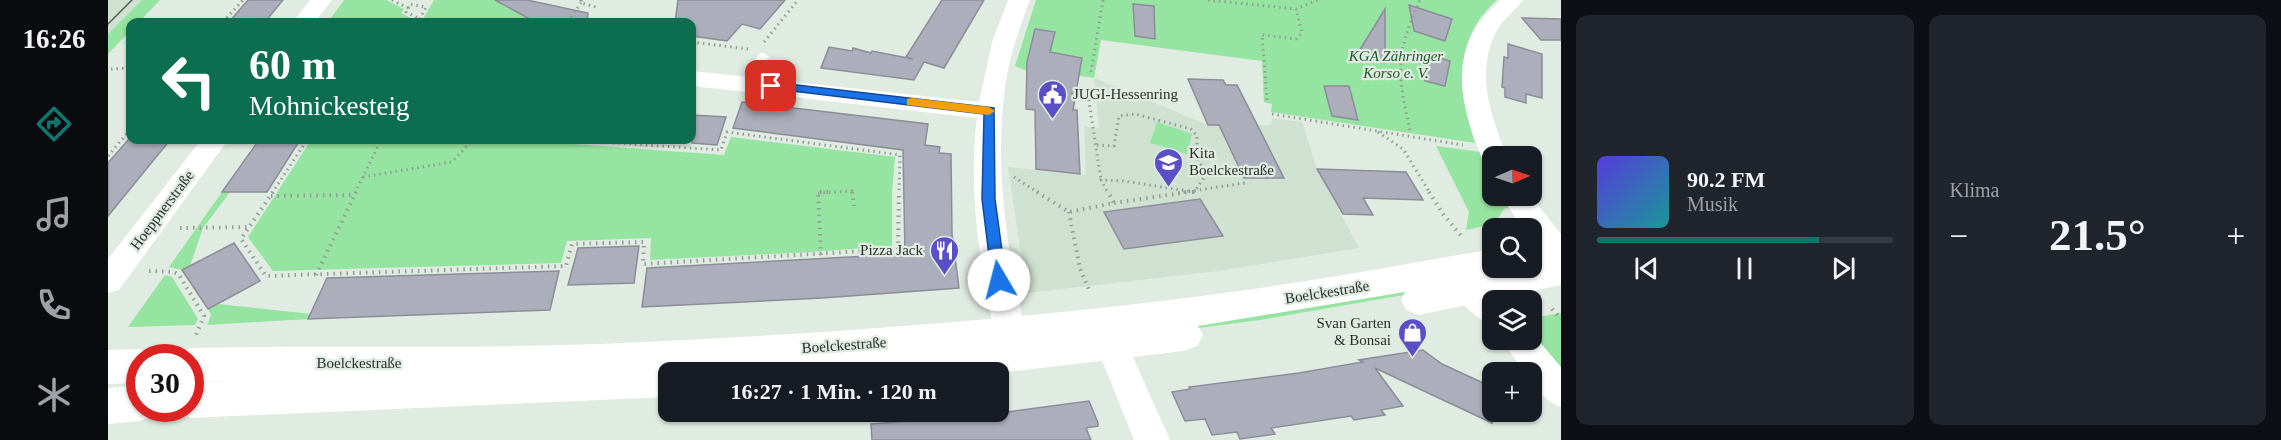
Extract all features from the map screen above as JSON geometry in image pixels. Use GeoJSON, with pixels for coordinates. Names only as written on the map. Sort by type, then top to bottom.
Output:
{"type":"FeatureCollection","features":[{"type":"Feature","properties":{"kind":"main road","name":"Boelckestraße"},"geometry":{"type":"LineString","coordinates":[[204,353],[277,362],[465,364],[623,358],[869,344],[1112,345],[1347,311],[1475,274],[1554,255]]}},
{"type":"Feature","properties":{"kind":"main road","name":"Boelckestraße"},"geometry":{"type":"LineString","coordinates":[[868,362],[1012,343],[1280,299],[1475,274]]}},
{"type":"Feature","properties":{"kind":"main road"},"geometry":{"type":"LineString","coordinates":[[108,367],[126,366]]}},
{"type":"Feature","properties":{"kind":"main road","name":"Boelckestraße"},"geometry":{"type":"LineString","coordinates":[[204,399],[658,380]]}},
{"type":"Feature","properties":{"kind":"main road"},"geometry":{"type":"LineString","coordinates":[[108,406],[126,405]]}},
{"type":"Feature","properties":{"kind":"street"},"geometry":{"type":"LineString","coordinates":[[307,18],[321,0]]}},
{"type":"Feature","properties":{"kind":"street"},"geometry":{"type":"LineString","coordinates":[[1012,343],[1002,301],[989,199],[990,111],[1000,46],[1019,0]]}},
{"type":"Feature","properties":{"kind":"street"},"geometry":{"type":"LineString","coordinates":[[1490,146],[1476,112],[1473,66],[1486,29],[1512,0]]}},
{"type":"Feature","properties":{"kind":"street"},"geometry":{"type":"LineString","coordinates":[[696,79],[990,111]]}},
{"type":"Feature","properties":{"kind":"street","name":"Hoeppnerstraße"},"geometry":{"type":"LineString","coordinates":[[108,281],[212,144]]}},
{"type":"Feature","properties":{"kind":"street"},"geometry":{"type":"LineString","coordinates":[[1522,206],[1554,255]]}},
{"type":"Feature","properties":{"kind":"street"},"geometry":{"type":"LineString","coordinates":[[1112,345],[1152,440]]}},
{"type":"Feature","properties":{"kind":"street"},"geometry":{"type":"LineString","coordinates":[[1526,350],[1561,392]]}},
{"type":"Feature","properties":{"kind":"lane"},"geometry":{"type":"LineString","coordinates":[[747,83],[763,56]]}},
{"type":"Feature","properties":{"kind":"path"},"geometry":{"type":"LineString","coordinates":[[227,18],[243,0]]}},
{"type":"Feature","properties":{"kind":"path"},"geometry":{"type":"LineString","coordinates":[[392,0],[408,8]]}},
{"type":"Feature","properties":{"kind":"path"},"geometry":{"type":"LineString","coordinates":[[696,42],[757,50],[798,0]]}},
{"type":"Feature","properties":{"kind":"path"},"geometry":{"type":"LineString","coordinates":[[1091,72],[1103,0]]}},
{"type":"Feature","properties":{"kind":"path"},"geometry":{"type":"LineString","coordinates":[[1208,0],[1296,9],[1318,0]]}},
{"type":"Feature","properties":{"kind":"path"},"geometry":{"type":"LineString","coordinates":[[1410,130],[1402,90],[1401,48],[1420,0]]}},
{"type":"Feature","properties":{"kind":"path"},"geometry":{"type":"LineString","coordinates":[[570,18],[581,1],[596,7]]}},
{"type":"Feature","properties":{"kind":"path"},"geometry":{"type":"LineString","coordinates":[[418,18],[406,12],[410,4],[426,7],[420,18]]}},
{"type":"Feature","properties":{"kind":"path"},"geometry":{"type":"LineString","coordinates":[[1267,100],[1262,35],[1296,39],[1300,37],[1302,33],[1296,9]]}},
{"type":"Feature","properties":{"kind":"path"},"geometry":{"type":"LineString","coordinates":[[111,69],[126,68]]}},
{"type":"Feature","properties":{"kind":"path"},"geometry":{"type":"LineString","coordinates":[[1060,92],[1088,95],[1101,180],[1114,203]]}},
{"type":"Feature","properties":{"kind":"path"},"geometry":{"type":"LineString","coordinates":[[1097,145],[1114,146],[1119,116],[1126,114],[1135,114],[1191,129],[1197,136],[1197,156],[1206,175],[1194,192]]}},
{"type":"Feature","properties":{"kind":"path"},"geometry":{"type":"LineString","coordinates":[[1272,114],[1467,146]]}},
{"type":"Feature","properties":{"kind":"path"},"geometry":{"type":"LineString","coordinates":[[304,144],[241,239],[266,276],[566,266],[572,244],[644,242],[643,264],[898,249],[900,155],[727,132],[721,150],[630,144]]}},
{"type":"Feature","properties":{"kind":"path"},"geometry":{"type":"LineString","coordinates":[[1378,132],[1403,149],[1443,214],[1475,274]]}},
{"type":"Feature","properties":{"kind":"path"},"geometry":{"type":"LineString","coordinates":[[108,156],[126,135]]}},
{"type":"Feature","properties":{"kind":"path"},"geometry":{"type":"LineString","coordinates":[[316,274],[379,144]]}},
{"type":"Feature","properties":{"kind":"path"},"geometry":{"type":"LineString","coordinates":[[363,177],[452,162],[469,144]]}},
{"type":"Feature","properties":{"kind":"path"},"geometry":{"type":"LineString","coordinates":[[108,156],[114,156]]}},
{"type":"Feature","properties":{"kind":"path"},"geometry":{"type":"LineString","coordinates":[[1005,176],[1013,177],[1069,212],[1245,183]]}},
{"type":"Feature","properties":{"kind":"path"},"geometry":{"type":"LineString","coordinates":[[1101,180],[1124,181],[1194,192]]}},
{"type":"Feature","properties":{"kind":"path"},"geometry":{"type":"LineString","coordinates":[[821,255],[818,192],[852,191],[854,206]]}},
{"type":"Feature","properties":{"kind":"path"},"geometry":{"type":"LineString","coordinates":[[270,196],[354,195]]}},
{"type":"Feature","properties":{"kind":"path"},"geometry":{"type":"LineString","coordinates":[[1069,212],[1080,269],[1090,292]]}},
{"type":"Feature","properties":{"kind":"path"},"geometry":{"type":"LineString","coordinates":[[174,228],[249,227]]}},
{"type":"Feature","properties":{"kind":"path"},"geometry":{"type":"LineString","coordinates":[[142,271],[165,271],[179,275],[204,316],[204,323],[195,344]]}},
{"type":"Feature","properties":{"kind":"path"},"geometry":{"type":"LineString","coordinates":[[1551,309],[1561,319]]}},
{"type":"Feature","properties":{"kind":"shaded area"},"geometry":{"type":"Polygon","coordinates":[[[108,0],[142,0],[108,34],[108,0]]]}},
{"type":"Feature","properties":{"kind":"shaded area","name":"Kita Boelckestraße"},"geometry":{"type":"Polygon","coordinates":[[[1094,78],[1208,125],[1271,125],[1272,118],[1302,122],[1317,169],[1359,248],[1218,271],[1027,293],[1008,167],[1086,175],[1084,126],[1099,128],[1094,78]]]}},
{"type":"Feature","properties":{"kind":"green space"},"geometry":{"type":"Polygon","coordinates":[[[142,0],[160,0],[143,18],[126,18],[126,35],[108,54],[108,34],[142,0]]]}},
{"type":"Feature","properties":{"kind":"green space"},"geometry":{"type":"Polygon","coordinates":[[[344,0],[386,0],[404,9],[401,13],[411,18],[331,18],[344,0]]]}},
{"type":"Feature","properties":{"kind":"green space"},"geometry":{"type":"Polygon","coordinates":[[[434,0],[509,0],[503,5],[538,14],[533,18],[424,18],[434,0]]]}},
{"type":"Feature","properties":{"kind":"green space","name":"KGA Zähringer Korso e. V."},"geometry":{"type":"Polygon","coordinates":[[[1036,0],[1497,0],[1482,15],[1472,32],[1463,67],[1465,105],[1475,143],[1271,112],[1272,104],[1264,102],[1262,61],[1101,40],[1094,78],[1027,71],[1015,66],[1036,0]]]}},
{"type":"Feature","properties":{"kind":"green space"},"geometry":{"type":"Polygon","coordinates":[[[1157,122],[1192,134],[1187,154],[1150,143],[1157,122]]]}},
{"type":"Feature","properties":{"kind":"green space"},"geometry":{"type":"Polygon","coordinates":[[[731,137],[895,157],[892,192],[892,246],[650,260],[651,238],[567,241],[561,263],[273,271],[248,237],[308,144],[573,144],[724,155],[731,137]]]}},
{"type":"Feature","properties":{"kind":"green space"},"geometry":{"type":"Polygon","coordinates":[[[1436,146],[1481,152],[1482,206],[1513,207],[1505,208],[1498,218],[1482,218],[1482,227],[1466,230],[1469,212],[1436,146]]]}},
{"type":"Feature","properties":{"kind":"green space"},"geometry":{"type":"Polygon","coordinates":[[[222,192],[230,192],[203,228],[190,266],[182,270],[169,267],[222,192]]]}},
{"type":"Feature","properties":{"kind":"green space"},"geometry":{"type":"Polygon","coordinates":[[[165,275],[172,277],[198,319],[195,325],[128,327],[165,275]]]}},
{"type":"Feature","properties":{"kind":"green space"},"geometry":{"type":"Polygon","coordinates":[[[1417,284],[1421,292],[1260,320],[1106,340],[1417,284]]]}},
{"type":"Feature","properties":{"kind":"green space"},"geometry":{"type":"Polygon","coordinates":[[[218,304],[311,314],[308,319],[207,325],[211,315],[208,309],[218,304]]]}},
{"type":"Feature","properties":{"kind":"green space"},"geometry":{"type":"Polygon","coordinates":[[[1561,313],[1561,380],[1540,350],[1542,350],[1542,316],[1561,313]]]}},
{"type":"Feature","properties":{"kind":"building"},"geometry":{"type":"Polygon","coordinates":[[[248,0],[283,0],[268,18],[232,18],[248,0]]]}},
{"type":"Feature","properties":{"kind":"building"},"geometry":{"type":"Polygon","coordinates":[[[495,0],[527,0],[588,13],[587,18],[528,18],[495,0]]]}},
{"type":"Feature","properties":{"kind":"building"},"geometry":{"type":"Polygon","coordinates":[[[678,0],[785,0],[760,29],[742,24],[727,41],[696,37],[696,18],[676,18],[678,0]]]}},
{"type":"Feature","properties":{"kind":"building"},"geometry":{"type":"Polygon","coordinates":[[[942,0],[984,0],[944,68],[924,62],[914,80],[821,68],[829,47],[852,51],[853,48],[913,59],[906,57],[942,0]]]}},
{"type":"Feature","properties":{"kind":"building"},"geometry":{"type":"Polygon","coordinates":[[[1133,4],[1154,6],[1155,39],[1135,36],[1133,4]]]}},
{"type":"Feature","properties":{"kind":"building"},"geometry":{"type":"Polygon","coordinates":[[[1409,5],[1452,19],[1445,41],[1414,31],[1409,5]]]}},
{"type":"Feature","properties":{"kind":"building"},"geometry":{"type":"Polygon","coordinates":[[[1385,9],[1385,63],[1354,59],[1366,40],[1385,9]]]}},
{"type":"Feature","properties":{"kind":"building"},"geometry":{"type":"Polygon","coordinates":[[[1522,18],[1561,19],[1561,40],[1541,40],[1522,18]]]}},
{"type":"Feature","properties":{"kind":"building"},"geometry":{"type":"Polygon","coordinates":[[[1035,29],[1055,32],[1050,52],[1082,58],[1073,110],[1077,110],[1080,174],[1036,169],[1035,110],[1026,109],[1027,62],[1035,29]]]}},
{"type":"Feature","properties":{"kind":"building"},"geometry":{"type":"Polygon","coordinates":[[[1508,44],[1542,54],[1542,98],[1526,94],[1526,103],[1505,97],[1505,88],[1502,87],[1504,57],[1508,58],[1508,44]]]}},
{"type":"Feature","properties":{"kind":"building"},"geometry":{"type":"Polygon","coordinates":[[[1430,55],[1450,61],[1445,86],[1425,81],[1430,55]]]}},
{"type":"Feature","properties":{"kind":"building"},"geometry":{"type":"Polygon","coordinates":[[[1188,79],[1223,80],[1226,85],[1237,85],[1284,178],[1244,178],[1219,125],[1208,125],[1188,79]]]}},
{"type":"Feature","properties":{"kind":"building"},"geometry":{"type":"Polygon","coordinates":[[[1324,86],[1349,86],[1358,120],[1332,116],[1324,86]]]}},
{"type":"Feature","properties":{"kind":"building"},"geometry":{"type":"Polygon","coordinates":[[[742,102],[928,124],[925,145],[940,147],[939,153],[951,154],[952,234],[959,288],[642,307],[647,268],[905,254],[903,150],[733,128],[742,102]]]}},
{"type":"Feature","properties":{"kind":"building"},"geometry":{"type":"Polygon","coordinates":[[[696,115],[726,117],[717,145],[696,143],[696,115]]]}},
{"type":"Feature","properties":{"kind":"building"},"geometry":{"type":"Polygon","coordinates":[[[126,142],[167,144],[108,216],[108,163],[126,142]]]}},
{"type":"Feature","properties":{"kind":"building"},"geometry":{"type":"Polygon","coordinates":[[[256,144],[297,144],[267,192],[222,192],[256,144]]]}},
{"type":"Feature","properties":{"kind":"building"},"geometry":{"type":"Polygon","coordinates":[[[1317,169],[1406,172],[1423,200],[1363,198],[1373,215],[1343,214],[1317,169]]]}},
{"type":"Feature","properties":{"kind":"building"},"geometry":{"type":"Polygon","coordinates":[[[1200,199],[1223,236],[1124,249],[1104,212],[1200,199]]]}},
{"type":"Feature","properties":{"kind":"building"},"geometry":{"type":"Polygon","coordinates":[[[234,243],[260,281],[208,309],[182,270],[234,243]]]}},
{"type":"Feature","properties":{"kind":"building"},"geometry":{"type":"Polygon","coordinates":[[[639,246],[634,283],[568,285],[578,248],[639,246]]]}},
{"type":"Feature","properties":{"kind":"building"},"geometry":{"type":"Polygon","coordinates":[[[559,271],[550,310],[308,319],[327,278],[559,271]]]}},
{"type":"Feature","properties":{"kind":"building"},"geometry":{"type":"Polygon","coordinates":[[[1423,350],[1442,364],[1482,382],[1482,418],[1375,368],[1403,406],[1381,410],[1385,415],[1354,420],[1351,416],[1271,428],[1275,434],[1240,439],[1237,432],[1212,435],[1205,419],[1185,421],[1172,392],[1190,389],[1189,387],[1363,362],[1359,360],[1423,350]]]}},
{"type":"Feature","properties":{"kind":"building"},"geometry":{"type":"Polygon","coordinates":[[[1089,401],[1098,426],[1086,428],[1091,440],[872,440],[871,424],[1009,422],[1009,412],[1089,401]]]}},
{"type":"Feature","properties":{"kind":"tram line"},"geometry":{"type":"LineString","coordinates":[[108,24],[132,0]]}},
{"type":"Feature","properties":{"kind":"slow traffic"},"geometry":{"type":"LineString","coordinates":[[912,102],[989,111]]}},
{"type":"Feature","properties":{"kind":"place","name":"JUGI-Hessenring"},"geometry":{"type":"Point","coordinates":[1052,120]}},
{"type":"Feature","properties":{"kind":"place","name":"Kita Boelckestraße"},"geometry":{"type":"Point","coordinates":[1168,188]}},
{"type":"Feature","properties":{"kind":"place","name":"Pizza Jack"},"geometry":{"type":"Point","coordinates":[944,276]}},
{"type":"Feature","properties":{"kind":"place","name":"Svan Garten & Bonsai"},"geometry":{"type":"Point","coordinates":[1412,358]}},
{"type":"Feature","properties":{"kind":"route"},"geometry":{"type":"LineString","coordinates":[[771,86],[990,111],[989,199],[999,280]]}}]}
